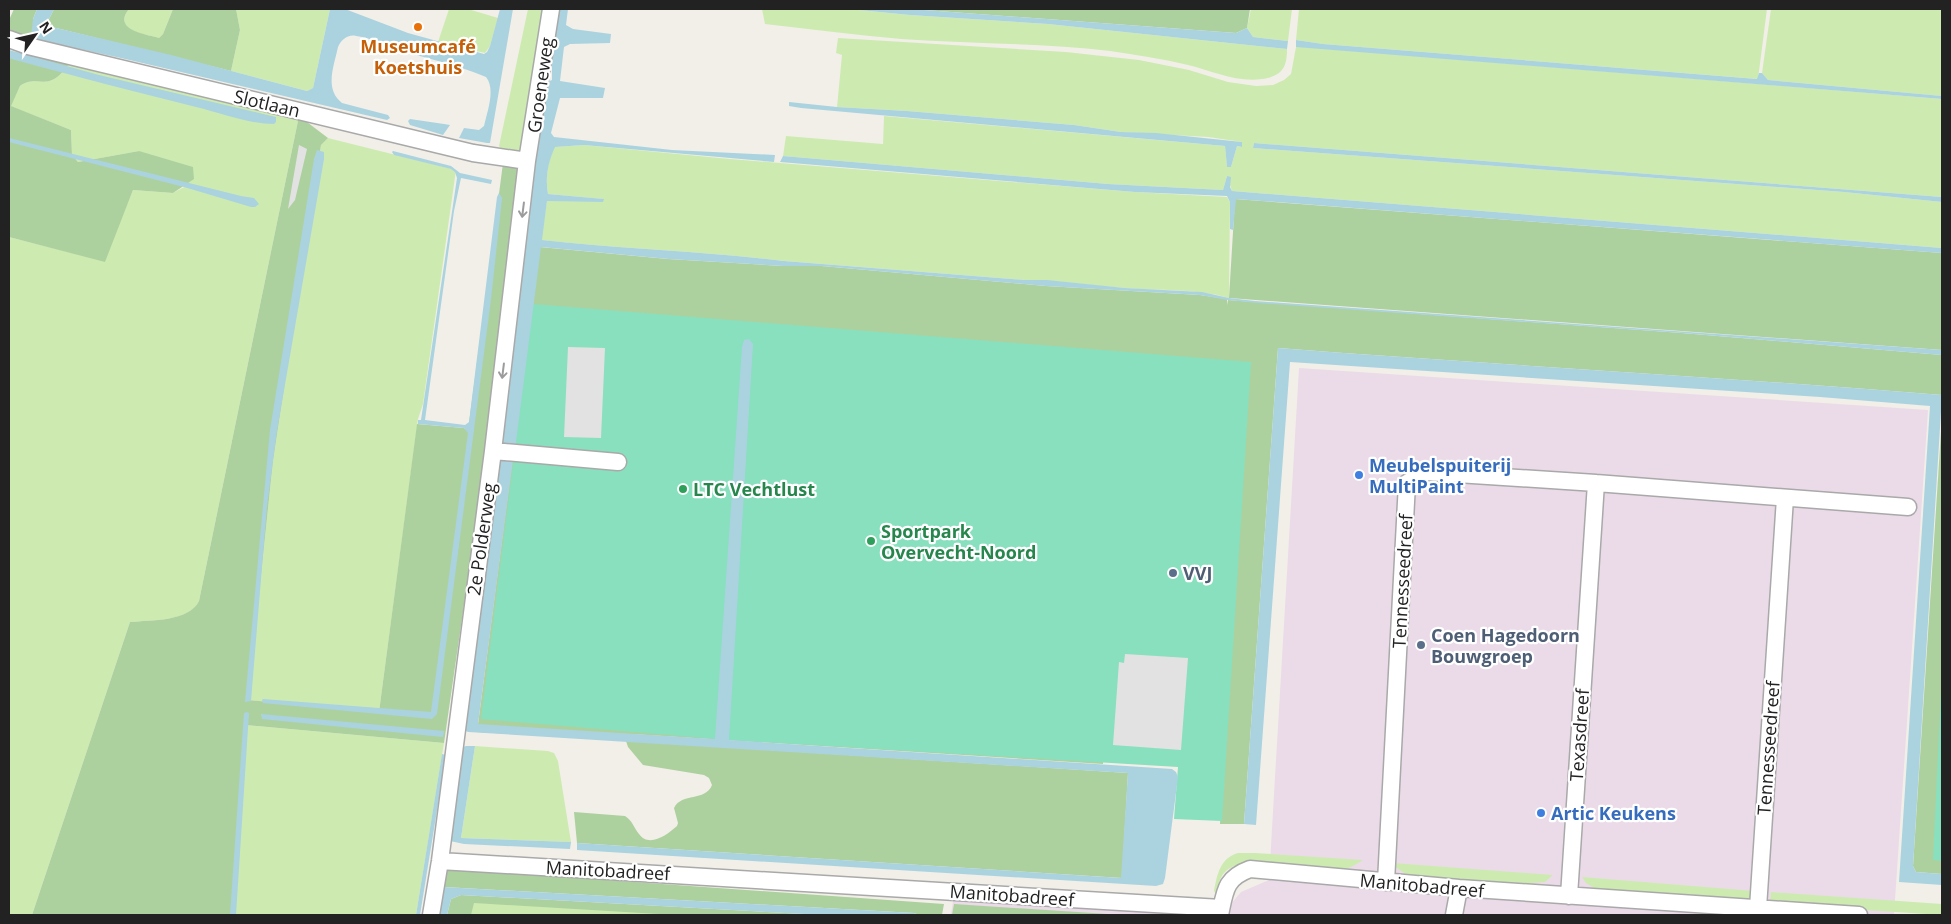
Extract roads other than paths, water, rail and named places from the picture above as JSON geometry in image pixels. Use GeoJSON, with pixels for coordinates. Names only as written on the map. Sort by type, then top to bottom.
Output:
{"type":"FeatureCollection","features":[{"type":"Feature","properties":{"kind":"street","name":"Groeneweg"},"geometry":{"type":"LineString","coordinates":[[527,161],[551,9]]}},
{"type":"Feature","properties":{"kind":"street","name":"Slotlaan"},"geometry":{"type":"LineString","coordinates":[[9,39],[28,46],[473,153],[527,161]]}},
{"type":"Feature","properties":{"kind":"street","name":"2e Polderweg"},"geometry":{"type":"LineString","coordinates":[[431,915],[440,861],[493,451],[526,183],[527,161]]}},
{"type":"Feature","properties":{"kind":"street"},"geometry":{"type":"LineString","coordinates":[[493,451],[618,462]]}},
{"type":"Feature","properties":{"kind":"street","name":"Tennesseedreef"},"geometry":{"type":"LineString","coordinates":[[1386,882],[1407,482],[1426,472],[1908,507]]}},
{"type":"Feature","properties":{"kind":"street","name":"Texasdreef"},"geometry":{"type":"LineString","coordinates":[[1569,896],[1596,483]]}},
{"type":"Feature","properties":{"kind":"street","name":"Tennesseedreef"},"geometry":{"type":"LineString","coordinates":[[1758,908],[1785,498]]}},
{"type":"Feature","properties":{"kind":"street","name":"Manitobadreef"},"geometry":{"type":"LineString","coordinates":[[440,861],[1221,912],[1227,887],[1236,875],[1250,869],[1459,888],[1859,915]]}},
{"type":"Feature","properties":{"kind":"street"},"geometry":{"type":"LineString","coordinates":[[1454,915],[1459,888]]}},
{"type":"Feature","properties":{"kind":"water"},"geometry":{"type":"Polygon","coordinates":[[[37,9],[54,9],[47,23],[52,27],[171,55],[307,91],[313,88],[330,9],[345,9],[408,33],[484,54],[490,46],[500,9],[513,9],[490,143],[487,143],[459,138],[464,128],[479,130],[484,126],[491,94],[486,77],[366,38],[350,36],[339,44],[332,77],[333,91],[342,103],[388,115],[390,118],[387,120],[33,39],[31,37],[33,19],[37,9]]]}},
{"type":"Feature","properties":{"kind":"water"},"geometry":{"type":"Polygon","coordinates":[[[554,9],[568,9],[566,25],[573,29],[611,34],[610,43],[570,44],[564,47],[560,81],[605,88],[603,98],[560,98],[551,133],[554,137],[672,150],[775,155],[774,162],[584,145],[555,147],[548,170],[548,194],[604,199],[603,202],[547,201],[542,240],[784,261],[1025,280],[1047,280],[1125,288],[1202,292],[1255,301],[1942,350],[1942,355],[1682,333],[1258,303],[1200,295],[1046,286],[822,266],[783,266],[669,259],[541,247],[515,450],[504,450],[500,439],[545,83],[552,80],[552,68],[547,64],[554,9]]]}},
{"type":"Feature","properties":{"kind":"water"},"geometry":{"type":"Polygon","coordinates":[[[849,9],[911,9],[1236,33],[1247,28],[1253,37],[1288,41],[1287,49],[1048,24],[849,9]]]}},
{"type":"Feature","properties":{"kind":"water"},"geometry":{"type":"Polygon","coordinates":[[[1296,40],[1323,44],[1757,79],[1759,73],[1762,73],[1768,80],[1942,96],[1942,99],[1296,47],[1296,40]]]}},
{"type":"Feature","properties":{"kind":"water"},"geometry":{"type":"Polygon","coordinates":[[[9,50],[99,75],[276,117],[276,122],[274,124],[264,124],[245,120],[15,60],[9,58],[9,50]]]}},
{"type":"Feature","properties":{"kind":"water"},"geometry":{"type":"Polygon","coordinates":[[[789,102],[1074,125],[1121,132],[1156,133],[1242,142],[1242,147],[1237,146],[1231,167],[1227,167],[1225,146],[801,108],[789,106],[789,102]]]}},
{"type":"Feature","properties":{"kind":"water"},"geometry":{"type":"Polygon","coordinates":[[[410,119],[450,125],[443,135],[410,125],[408,121],[410,119]]]}},
{"type":"Feature","properties":{"kind":"water"},"geometry":{"type":"Polygon","coordinates":[[[9,138],[254,198],[259,204],[251,207],[184,187],[9,142],[9,138]]]}},
{"type":"Feature","properties":{"kind":"water"},"geometry":{"type":"Polygon","coordinates":[[[1254,143],[1942,197],[1942,202],[1844,192],[1253,148],[1254,143]]]}},
{"type":"Feature","properties":{"kind":"water"},"geometry":{"type":"Polygon","coordinates":[[[317,150],[324,152],[324,159],[277,431],[267,506],[251,701],[245,702],[270,430],[317,150]]]}},
{"type":"Feature","properties":{"kind":"water"},"geometry":{"type":"Polygon","coordinates":[[[393,151],[451,166],[460,173],[492,180],[491,184],[461,178],[454,211],[425,420],[465,425],[469,422],[499,193],[502,198],[491,299],[437,714],[432,719],[263,703],[262,700],[431,712],[468,433],[464,428],[418,424],[418,420],[421,420],[457,178],[455,172],[451,169],[394,155],[393,151]]]}},
{"type":"Feature","properties":{"kind":"water"},"geometry":{"type":"Polygon","coordinates":[[[783,156],[1108,184],[1223,190],[1227,176],[1231,177],[1230,187],[1232,191],[1942,248],[1942,253],[1236,199],[1233,230],[1230,229],[1230,202],[1227,196],[1135,192],[780,162],[783,156]]]}},
{"type":"Feature","properties":{"kind":"water"},"geometry":{"type":"Polygon","coordinates":[[[749,339],[753,344],[729,740],[1172,769],[1178,777],[1163,884],[1156,886],[577,850],[577,843],[1121,878],[1128,773],[468,732],[464,730],[498,464],[504,459],[513,460],[478,724],[715,739],[742,347],[744,340],[749,339]]]}},
{"type":"Feature","properties":{"kind":"water"},"geometry":{"type":"Polygon","coordinates":[[[1278,348],[1942,395],[1913,866],[1916,872],[1942,874],[1942,885],[1899,882],[1930,406],[1290,362],[1256,825],[1244,824],[1278,348]]]}},
{"type":"Feature","properties":{"kind":"water"},"geometry":{"type":"Polygon","coordinates":[[[244,713],[249,713],[236,915],[230,915],[244,713]]]}},
{"type":"Feature","properties":{"kind":"water"},"geometry":{"type":"Polygon","coordinates":[[[261,714],[444,731],[443,737],[262,719],[261,714]]]}},
{"type":"Feature","properties":{"kind":"water"},"geometry":{"type":"Polygon","coordinates":[[[475,746],[461,838],[571,842],[570,849],[464,844],[450,841],[463,747],[475,746]]]}},
{"type":"Feature","properties":{"kind":"water"},"geometry":{"type":"Polygon","coordinates":[[[442,754],[446,755],[420,915],[416,915],[442,754]]]}},
{"type":"Feature","properties":{"kind":"water"},"geometry":{"type":"Polygon","coordinates":[[[443,887],[914,913],[919,915],[823,915],[461,895],[451,899],[447,915],[436,915],[443,887]]]}},
{"type":"Feature","properties":{"kind":"place","name":"Museumcafé Koetshuis"},"geometry":{"type":"Point","coordinates":[418,27]}},
{"type":"Feature","properties":{"kind":"place","name":"Meubelspuiterij MultiPaint"},"geometry":{"type":"Point","coordinates":[1359,475]}},
{"type":"Feature","properties":{"kind":"place","name":"LTC Vechtlust"},"geometry":{"type":"Point","coordinates":[683,489]}},
{"type":"Feature","properties":{"kind":"place","name":"Sportpark Overvecht-Noord"},"geometry":{"type":"Point","coordinates":[871,541]}},
{"type":"Feature","properties":{"kind":"place","name":"VVJ"},"geometry":{"type":"Point","coordinates":[1173,573]}},
{"type":"Feature","properties":{"kind":"place","name":"Coen Hagedoorn Bouwgroep"},"geometry":{"type":"Point","coordinates":[1421,645]}},
{"type":"Feature","properties":{"kind":"place","name":"Artic Keukens"},"geometry":{"type":"Point","coordinates":[1541,813]}}]}
